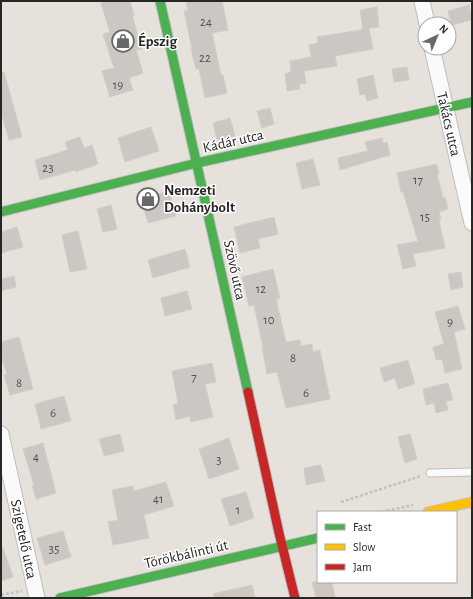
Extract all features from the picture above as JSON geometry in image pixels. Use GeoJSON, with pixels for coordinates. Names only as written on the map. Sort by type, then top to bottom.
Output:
{"type":"FeatureCollection","features":[{"type":"Feature","properties":{"kind":"street","name":"Szövő utca"},"geometry":{"type":"LineString","coordinates":[[160,1],[282,546],[295,598]]}},
{"type":"Feature","properties":{"kind":"street"},"geometry":{"type":"LineString","coordinates":[[422,1],[425,16]]}},
{"type":"Feature","properties":{"kind":"street","name":"Takács utca"},"geometry":{"type":"LineString","coordinates":[[434,56],[472,223]]}},
{"type":"Feature","properties":{"kind":"street","name":"Kádár utca"},"geometry":{"type":"LineString","coordinates":[[1,212],[197,163],[472,102]]}},
{"type":"Feature","properties":{"kind":"street","name":"Szigetelő utca"},"geometry":{"type":"LineString","coordinates":[[1,434],[37,598]]}},
{"type":"Feature","properties":{"kind":"street"},"geometry":{"type":"LineString","coordinates":[[432,511],[472,502]]}},
{"type":"Feature","properties":{"kind":"street","name":"Törökbálinti út"},"geometry":{"type":"LineString","coordinates":[[60,598],[317,538]]}},
{"type":"Feature","properties":{"kind":"lane"},"geometry":{"type":"LineString","coordinates":[[430,473],[472,472]]}},
{"type":"Feature","properties":{"kind":"path"},"geometry":{"type":"LineString","coordinates":[[342,502],[430,473]]}},
{"type":"Feature","properties":{"kind":"path"},"geometry":{"type":"LineString","coordinates":[[1,596],[19,592]]}},
{"type":"Feature","properties":{"kind":"building"},"geometry":{"type":"Polygon","coordinates":[[[107,1],[130,1],[134,15],[132,15],[142,49],[136,50],[143,73],[129,78],[133,90],[110,97],[102,71],[114,68],[103,34],[110,32],[101,3],[107,1]]]}},
{"type":"Feature","properties":{"kind":"building"},"geometry":{"type":"Polygon","coordinates":[[[186,1],[222,1],[228,30],[212,33],[221,75],[223,75],[227,93],[205,98],[199,69],[196,69],[191,49],[184,11],[188,11],[186,1]]]}},
{"type":"Feature","properties":{"kind":"building"},"geometry":{"type":"Polygon","coordinates":[[[469,5],[472,20],[457,24],[457,16],[449,16],[448,11],[469,5]]]}},
{"type":"Feature","properties":{"kind":"building"},"geometry":{"type":"Polygon","coordinates":[[[377,7],[379,27],[369,28],[373,49],[335,56],[337,66],[304,71],[306,83],[299,84],[300,89],[287,91],[285,74],[291,72],[290,61],[311,57],[309,45],[318,43],[317,37],[363,29],[360,10],[377,7]]]}},
{"type":"Feature","properties":{"kind":"building"},"geometry":{"type":"Polygon","coordinates":[[[407,67],[409,80],[394,82],[392,69],[407,67]]]}},
{"type":"Feature","properties":{"kind":"building"},"geometry":{"type":"Polygon","coordinates":[[[4,72],[22,137],[9,140],[1,112],[1,73],[4,72]]]}},
{"type":"Feature","properties":{"kind":"building"},"geometry":{"type":"Polygon","coordinates":[[[373,75],[378,98],[367,101],[365,94],[360,95],[357,79],[373,75]]]}},
{"type":"Feature","properties":{"kind":"building"},"geometry":{"type":"Polygon","coordinates":[[[270,108],[274,124],[262,128],[257,111],[270,108]]]}},
{"type":"Feature","properties":{"kind":"building"},"geometry":{"type":"Polygon","coordinates":[[[230,118],[235,136],[217,140],[213,123],[230,118]]]}},
{"type":"Feature","properties":{"kind":"building"},"geometry":{"type":"Polygon","coordinates":[[[151,127],[159,151],[125,162],[118,138],[151,127]]]}},
{"type":"Feature","properties":{"kind":"building"},"geometry":{"type":"Polygon","coordinates":[[[80,137],[84,148],[92,145],[98,164],[76,172],[75,170],[40,180],[35,160],[68,150],[65,142],[80,137]]]}},
{"type":"Feature","properties":{"kind":"building"},"geometry":{"type":"Polygon","coordinates":[[[382,138],[383,143],[387,142],[390,155],[340,170],[338,158],[368,151],[365,142],[382,138]]]}},
{"type":"Feature","properties":{"kind":"building"},"geometry":{"type":"Polygon","coordinates":[[[313,159],[320,185],[302,189],[296,163],[313,159]]]}},
{"type":"Feature","properties":{"kind":"building"},"geometry":{"type":"Polygon","coordinates":[[[437,164],[439,174],[437,174],[443,198],[445,197],[448,209],[439,212],[441,219],[439,220],[445,248],[413,254],[416,266],[403,269],[397,245],[418,241],[403,192],[401,192],[397,173],[437,164]]]}},
{"type":"Feature","properties":{"kind":"building"},"geometry":{"type":"Polygon","coordinates":[[[169,191],[176,216],[148,223],[141,199],[169,191]]]}},
{"type":"Feature","properties":{"kind":"building"},"geometry":{"type":"Polygon","coordinates":[[[111,205],[117,229],[103,232],[97,209],[111,205]]]}},
{"type":"Feature","properties":{"kind":"building"},"geometry":{"type":"Polygon","coordinates":[[[274,217],[278,234],[258,239],[260,248],[240,253],[234,227],[274,217]]]}},
{"type":"Feature","properties":{"kind":"building"},"geometry":{"type":"Polygon","coordinates":[[[17,227],[23,247],[1,253],[1,232],[17,227]]]}},
{"type":"Feature","properties":{"kind":"building"},"geometry":{"type":"Polygon","coordinates":[[[78,231],[87,269],[70,272],[62,235],[78,231]]]}},
{"type":"Feature","properties":{"kind":"building"},"geometry":{"type":"Polygon","coordinates":[[[185,249],[190,267],[153,278],[148,260],[185,249]]]}},
{"type":"Feature","properties":{"kind":"building"},"geometry":{"type":"Polygon","coordinates":[[[273,269],[280,298],[276,299],[286,342],[300,340],[301,346],[312,344],[313,352],[320,350],[330,399],[286,408],[277,372],[267,374],[254,305],[249,306],[242,277],[273,269]]]}},
{"type":"Feature","properties":{"kind":"building"},"geometry":{"type":"Polygon","coordinates":[[[461,272],[463,287],[451,290],[448,274],[461,272]]]}},
{"type":"Feature","properties":{"kind":"building"},"geometry":{"type":"Polygon","coordinates":[[[14,276],[16,287],[1,291],[1,279],[14,276]]]}},
{"type":"Feature","properties":{"kind":"building"},"geometry":{"type":"Polygon","coordinates":[[[187,291],[192,309],[165,316],[161,298],[187,291]]]}},
{"type":"Feature","properties":{"kind":"building"},"geometry":{"type":"Polygon","coordinates":[[[458,306],[465,329],[454,332],[462,369],[445,373],[442,359],[436,360],[433,347],[444,344],[435,312],[458,306]]]}},
{"type":"Feature","properties":{"kind":"building"},"geometry":{"type":"Polygon","coordinates":[[[19,337],[33,389],[10,395],[4,375],[7,374],[1,356],[1,342],[19,337]]]}},
{"type":"Feature","properties":{"kind":"building"},"geometry":{"type":"Polygon","coordinates":[[[408,360],[415,384],[398,389],[395,378],[384,382],[380,368],[408,360]]]}},
{"type":"Feature","properties":{"kind":"building"},"geometry":{"type":"Polygon","coordinates":[[[212,363],[216,382],[205,384],[213,417],[191,422],[190,416],[176,420],[173,405],[178,403],[172,371],[212,363]]]}},
{"type":"Feature","properties":{"kind":"building"},"geometry":{"type":"Polygon","coordinates":[[[448,383],[453,400],[446,401],[448,410],[436,413],[434,403],[426,405],[423,389],[448,383]]]}},
{"type":"Feature","properties":{"kind":"building"},"geometry":{"type":"Polygon","coordinates":[[[64,396],[71,421],[41,429],[35,404],[64,396]]]}},
{"type":"Feature","properties":{"kind":"building"},"geometry":{"type":"Polygon","coordinates":[[[120,434],[124,451],[104,456],[99,439],[120,434]]]}},
{"type":"Feature","properties":{"kind":"building"},"geometry":{"type":"Polygon","coordinates":[[[410,434],[417,459],[405,463],[398,437],[410,434]]]}},
{"type":"Feature","properties":{"kind":"building"},"geometry":{"type":"Polygon","coordinates":[[[229,438],[239,469],[209,479],[199,449],[229,438]]]}},
{"type":"Feature","properties":{"kind":"building"},"geometry":{"type":"Polygon","coordinates":[[[43,443],[56,493],[36,499],[32,485],[34,485],[23,449],[43,443]]]}},
{"type":"Feature","properties":{"kind":"building"},"geometry":{"type":"Polygon","coordinates":[[[321,465],[325,481],[306,485],[304,468],[321,465]]]}},
{"type":"Feature","properties":{"kind":"building"},"geometry":{"type":"Polygon","coordinates":[[[166,482],[174,506],[144,515],[149,538],[113,545],[108,522],[118,520],[112,490],[133,486],[134,491],[166,482]]]}},
{"type":"Feature","properties":{"kind":"building"},"geometry":{"type":"Polygon","coordinates":[[[246,492],[254,518],[230,526],[221,499],[246,492]]]}},
{"type":"Feature","properties":{"kind":"building"},"geometry":{"type":"Polygon","coordinates":[[[63,531],[71,557],[45,565],[37,538],[63,531]]]}},
{"type":"Feature","properties":{"kind":"building"},"geometry":{"type":"Polygon","coordinates":[[[1,548],[3,548],[13,577],[1,581],[1,548]]]}},
{"type":"Feature","properties":{"kind":"building"},"geometry":{"type":"Polygon","coordinates":[[[312,582],[332,583],[335,598],[316,598],[312,582]]]}},
{"type":"Feature","properties":{"kind":"building"},"geometry":{"type":"Polygon","coordinates":[[[252,585],[255,598],[214,598],[213,594],[252,585]]]}},
{"type":"Feature","properties":{"kind":"traffic: fast"},"geometry":{"type":"LineString","coordinates":[[160,1],[248,392]]}},
{"type":"Feature","properties":{"kind":"traffic: fast"},"geometry":{"type":"LineString","coordinates":[[1,212],[197,163],[472,102]]}},
{"type":"Feature","properties":{"kind":"traffic: fast"},"geometry":{"type":"LineString","coordinates":[[60,598],[317,538]]}},
{"type":"Feature","properties":{"kind":"traffic: slow"},"geometry":{"type":"LineString","coordinates":[[432,511],[472,502]]}},
{"type":"Feature","properties":{"kind":"traffic: jam"},"geometry":{"type":"LineString","coordinates":[[248,392],[295,598]]}},
{"type":"Feature","properties":{"kind":"place","name":"Épszig"},"geometry":{"type":"Point","coordinates":[123,41]}},
{"type":"Feature","properties":{"kind":"place","name":"Nemzeti Dohánybolt"},"geometry":{"type":"Point","coordinates":[148,199]}}]}
